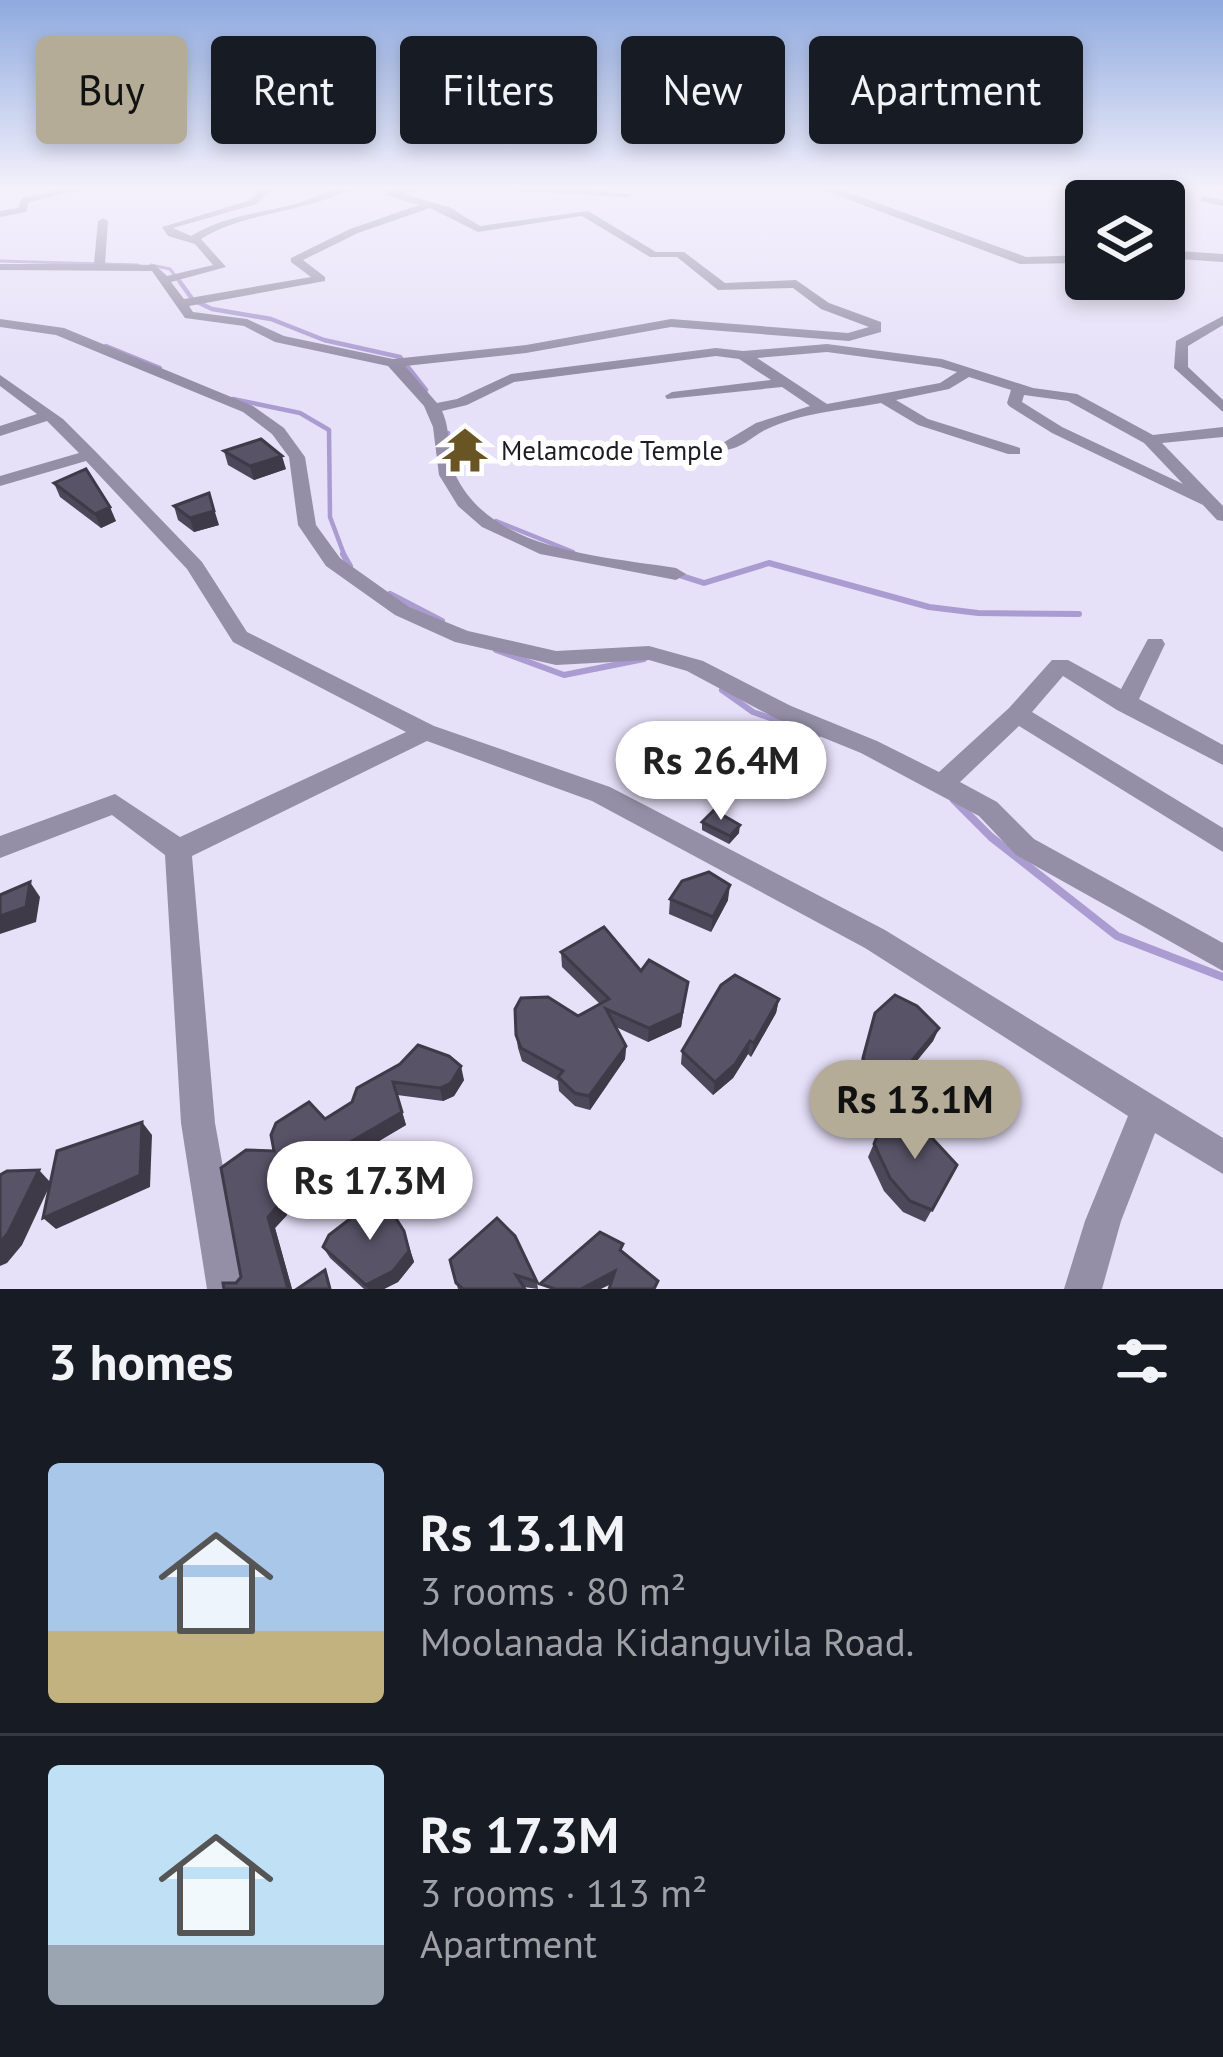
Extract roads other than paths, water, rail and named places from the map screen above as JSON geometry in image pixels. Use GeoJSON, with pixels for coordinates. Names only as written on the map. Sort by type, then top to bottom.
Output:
{"type":"FeatureCollection","features":[{"type":"Feature","properties":{"kind":"street"},"geometry":{"type":"LineString","coordinates":[[99,268],[101,248]]}},
{"type":"Feature","properties":{"kind":"street"},"geometry":{"type":"LineString","coordinates":[[0,267],[155,268],[173,278],[220,267],[203,248]]}},
{"type":"Feature","properties":{"kind":"street"},"geometry":{"type":"LineString","coordinates":[[179,304],[321,279],[295,260],[319,248]]}},
{"type":"Feature","properties":{"kind":"street"},"geometry":{"type":"LineString","coordinates":[[173,278],[179,304],[189,315],[247,323],[280,339],[400,363],[526,349],[671,323],[849,338],[876,329],[866,318],[825,306],[796,284],[722,287],[680,254],[653,255],[642,248]]}},
{"type":"Feature","properties":{"kind":"street"},"geometry":{"type":"LineString","coordinates":[[987,248],[1025,262],[1065,260]]}},
{"type":"Feature","properties":{"kind":"street"},"geometry":{"type":"LineString","coordinates":[[1185,256],[1223,259]]}},
{"type":"Feature","properties":{"kind":"street"},"geometry":{"type":"LineString","coordinates":[[1223,320],[1181,344],[1181,368],[1223,408]]}},
{"type":"Feature","properties":{"kind":"street"},"geometry":{"type":"LineString","coordinates":[[0,322],[59,331],[248,409],[278,431],[297,457],[308,525],[334,562],[402,611],[462,638],[556,658],[649,653],[695,666],[988,809],[1025,847],[1223,958]]}},
{"type":"Feature","properties":{"kind":"street"},"geometry":{"type":"LineString","coordinates":[[438,407],[511,378],[699,353],[837,349],[942,363],[1018,389],[1072,397],[1150,440],[1218,511]]}},
{"type":"Feature","properties":{"kind":"street"},"geometry":{"type":"LineString","coordinates":[[742,355],[822,406],[819,410]]}},
{"type":"Feature","properties":{"kind":"street"},"geometry":{"type":"LineString","coordinates":[[400,363],[438,407],[447,476],[478,518],[529,544],[676,574]]}},
{"type":"Feature","properties":{"kind":"street"},"geometry":{"type":"LineString","coordinates":[[727,446],[761,426],[944,386],[967,372]]}},
{"type":"Feature","properties":{"kind":"street"},"geometry":{"type":"LineString","coordinates":[[0,379],[49,415],[195,566],[240,638],[426,732],[601,794],[875,939],[1223,1157]]}},
{"type":"Feature","properties":{"kind":"street"},"geometry":{"type":"LineString","coordinates":[[672,396],[782,383]]}},
{"type":"Feature","properties":{"kind":"street"},"geometry":{"type":"LineString","coordinates":[[1018,389],[1014,403],[1057,430],[1218,511]]}},
{"type":"Feature","properties":{"kind":"street"},"geometry":{"type":"LineString","coordinates":[[884,399],[923,422],[1015,451]]}},
{"type":"Feature","properties":{"kind":"street"},"geometry":{"type":"LineString","coordinates":[[0,431],[49,415]]}},
{"type":"Feature","properties":{"kind":"street"},"geometry":{"type":"LineString","coordinates":[[1150,440],[1223,432]]}},
{"type":"Feature","properties":{"kind":"street"},"geometry":{"type":"LineString","coordinates":[[0,481],[90,455]]}},
{"type":"Feature","properties":{"kind":"street"},"geometry":{"type":"LineString","coordinates":[[1125,704],[1154,644]]}},
{"type":"Feature","properties":{"kind":"street"},"geometry":{"type":"LineString","coordinates":[[942,784],[1017,714],[1060,665],[1223,756]]}},
{"type":"Feature","properties":{"kind":"street"},"geometry":{"type":"LineString","coordinates":[[1017,714],[1223,842]]}},
{"type":"Feature","properties":{"kind":"street"},"geometry":{"type":"LineString","coordinates":[[178,850],[426,732]]}},
{"type":"Feature","properties":{"kind":"street"},"geometry":{"type":"LineString","coordinates":[[0,847],[116,804],[178,850],[198,1123],[226,1289]]}},
{"type":"Feature","properties":{"kind":"street"},"geometry":{"type":"LineString","coordinates":[[1083,1289],[1103,1221],[1147,1110]]}},
{"type":"Feature","properties":{"kind":"waterway"},"geometry":{"type":"LineString","coordinates":[[0,261],[138,265]]}},
{"type":"Feature","properties":{"kind":"waterway"},"geometry":{"type":"LineString","coordinates":[[151,265],[170,269],[182,285]]}},
{"type":"Feature","properties":{"kind":"waterway"},"geometry":{"type":"LineString","coordinates":[[180,282],[193,300],[212,309],[271,319],[324,340],[400,357],[426,390]]}},
{"type":"Feature","properties":{"kind":"waterway"},"geometry":{"type":"LineString","coordinates":[[106,346],[160,368]]}},
{"type":"Feature","properties":{"kind":"waterway"},"geometry":{"type":"LineString","coordinates":[[233,399],[300,413],[329,430],[330,517],[345,557]]}},
{"type":"Feature","properties":{"kind":"waterway"},"geometry":{"type":"LineString","coordinates":[[448,433],[452,468]]}},
{"type":"Feature","properties":{"kind":"waterway"},"geometry":{"type":"LineString","coordinates":[[496,521],[573,552]]}},
{"type":"Feature","properties":{"kind":"waterway"},"geometry":{"type":"LineString","coordinates":[[343,554],[350,566]]}},
{"type":"Feature","properties":{"kind":"waterway"},"geometry":{"type":"LineString","coordinates":[[679,575],[704,583],[769,563],[929,607],[978,613],[1079,614]]}},
{"type":"Feature","properties":{"kind":"waterway"},"geometry":{"type":"LineString","coordinates":[[390,594],[442,621]]}},
{"type":"Feature","properties":{"kind":"waterway"},"geometry":{"type":"LineString","coordinates":[[496,650],[564,675],[644,659]]}},
{"type":"Feature","properties":{"kind":"waterway"},"geometry":{"type":"LineString","coordinates":[[722,690],[753,712],[818,735]]}},
{"type":"Feature","properties":{"kind":"waterway"},"geometry":{"type":"LineString","coordinates":[[954,800],[991,837],[1117,936],[1223,977]]}},
{"type":"Feature","properties":{"kind":"place","name":"Melamcode Temple"},"geometry":{"type":"Point","coordinates":[465,450]}}]}
